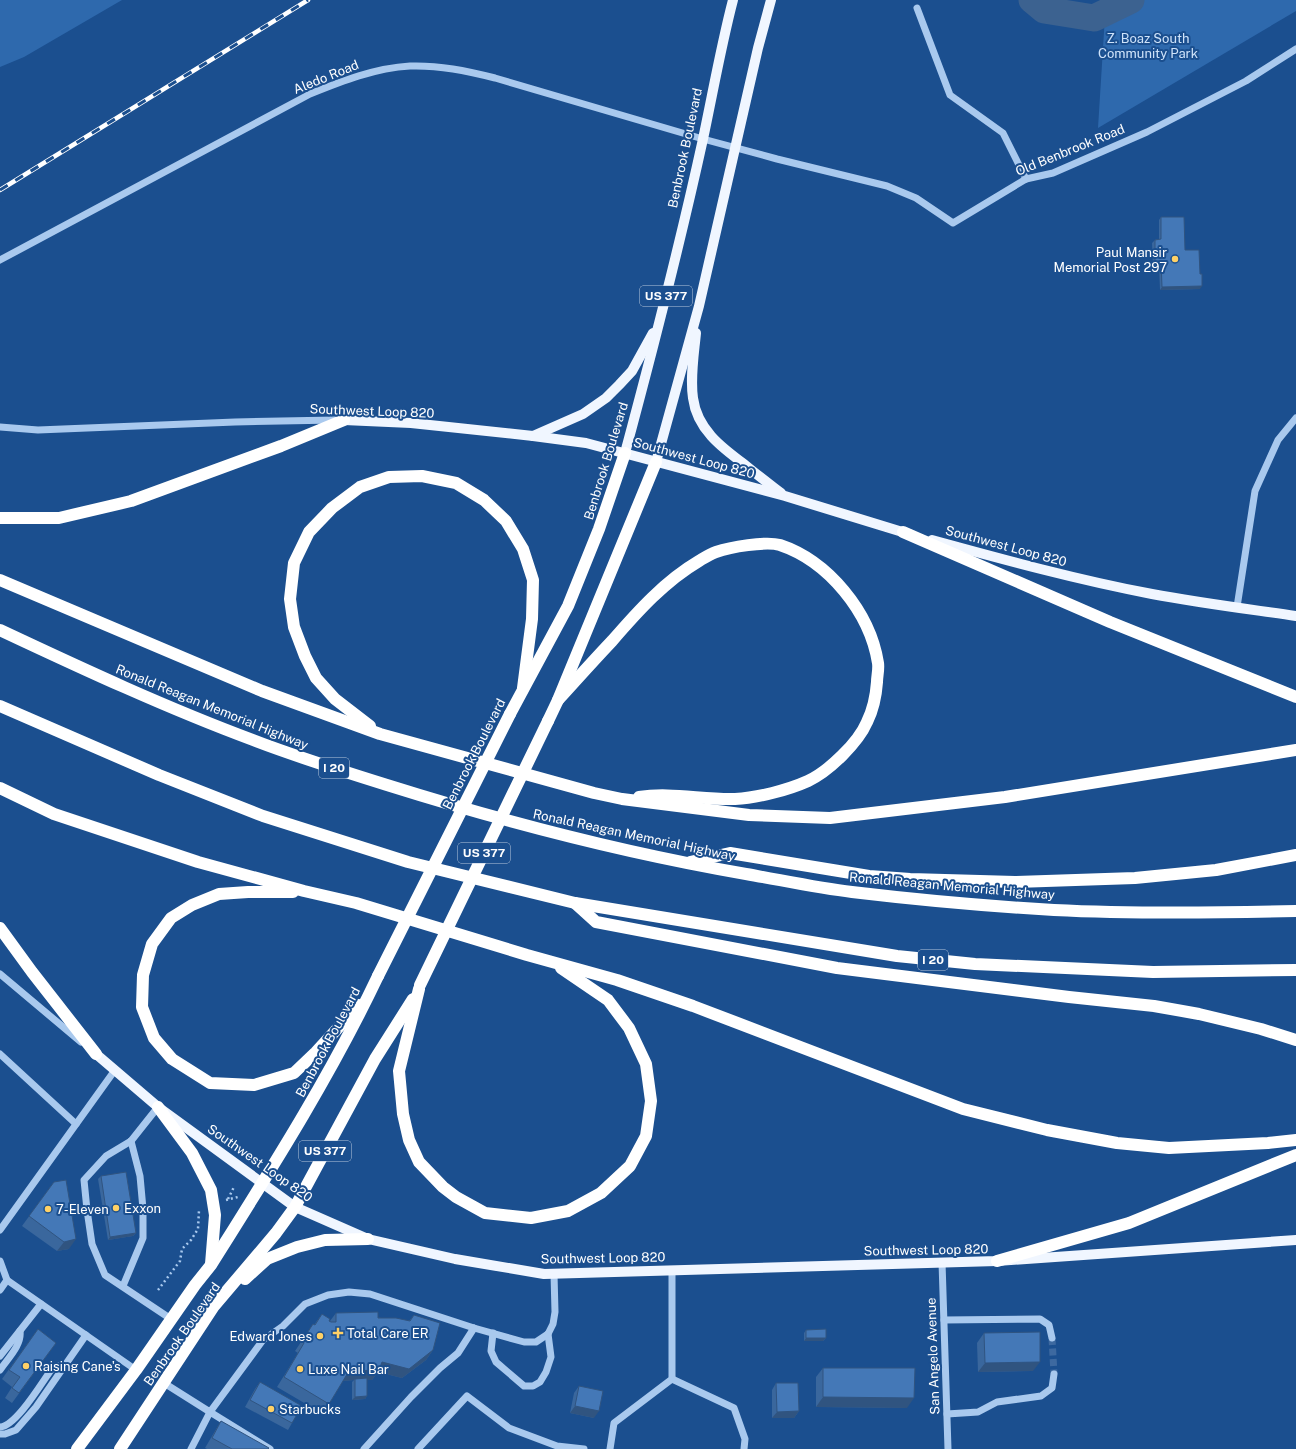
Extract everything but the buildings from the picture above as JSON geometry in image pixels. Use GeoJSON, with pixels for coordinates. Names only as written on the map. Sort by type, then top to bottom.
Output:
{"type":"FeatureCollection","features":[{"type":"Feature","properties":{"kind":"highway"},"geometry":{"type":"LineString","coordinates":[[0,518],[60,518],[131,501],[281,446],[344,420]]}},
{"type":"Feature","properties":{"kind":"highway","name":"Benbrook Boulevard"},"geometry":{"type":"LineString","coordinates":[[77,1449],[211,1265],[304,1115],[346,1039],[523,688],[568,606],[599,529],[625,453]]}},
{"type":"Feature","properties":{"kind":"highway","name":"Benbrook Boulevard"},"geometry":{"type":"LineString","coordinates":[[120,1449],[214,1306],[276,1233],[295,1207],[375,1059],[419,987],[558,700],[656,462]]}},
{"type":"Feature","properties":{"kind":"highway"},"geometry":{"type":"LineString","coordinates":[[380,734],[335,699],[316,678],[305,656],[294,627],[290,599],[294,562],[309,532],[332,508],[360,487],[389,477],[422,476],[456,484],[484,500],[506,521],[523,549],[533,580],[532,619],[523,688]]}},
{"type":"Feature","properties":{"kind":"highway"},"geometry":{"type":"LineString","coordinates":[[903,532],[1110,622],[1296,697]]}},
{"type":"Feature","properties":{"kind":"highway"},"geometry":{"type":"LineString","coordinates":[[558,700],[625,625],[656,594],[685,569],[715,552],[753,544],[778,545],[804,556],[836,580],[853,601],[869,632],[878,664],[876,696],[867,724],[852,745],[835,763],[810,780],[782,791],[736,799],[657,794],[622,799]]}},
{"type":"Feature","properties":{"kind":"highway"},"geometry":{"type":"LineString","coordinates":[[0,580],[262,690],[380,734],[594,793],[622,799],[749,815],[830,818],[1005,797],[1296,750]]}},
{"type":"Feature","properties":{"kind":"highway","name":"Ronald Reagan Memorial Highway"},"geometry":{"type":"LineString","coordinates":[[0,630],[88,672],[250,740],[435,800],[558,835],[684,863],[848,892],[958,904],[1055,910],[1153,913],[1296,911]]}},
{"type":"Feature","properties":{"kind":"highway","name":"I 20"},"geometry":{"type":"LineString","coordinates":[[0,706],[159,775],[263,816],[408,862],[574,903],[897,956],[975,964],[1153,972],[1296,970]]}},
{"type":"Feature","properties":{"kind":"highway"},"geometry":{"type":"LineString","coordinates":[[0,788],[54,814],[198,862],[304,891],[356,903],[554,963],[617,980],[693,1006],[963,1109],[1046,1130],[1117,1143],[1169,1148],[1268,1143],[1296,1140]]}},
{"type":"Feature","properties":{"kind":"highway"},"geometry":{"type":"LineString","coordinates":[[684,863],[730,853],[869,876],[910,879],[1015,882],[1135,878],[1216,870],[1296,855]]}},
{"type":"Feature","properties":{"kind":"highway"},"geometry":{"type":"LineString","coordinates":[[304,891],[288,893],[248,892],[219,894],[192,904],[170,918],[152,944],[143,975],[142,1007],[154,1038],[172,1059],[210,1083],[254,1085],[294,1073],[316,1052],[371,990]]}},
{"type":"Feature","properties":{"kind":"highway"},"geometry":{"type":"LineString","coordinates":[[574,903],[596,922],[837,968],[1154,1006],[1198,1014],[1261,1029],[1296,1040]]}},
{"type":"Feature","properties":{"kind":"highway"},"geometry":{"type":"LineString","coordinates":[[0,928],[32,972],[96,1054]]}},
{"type":"Feature","properties":{"kind":"highway"},"geometry":{"type":"LineString","coordinates":[[419,987],[399,1071],[403,1114],[409,1140],[419,1162],[443,1187],[485,1213],[531,1218],[568,1210],[595,1197],[630,1166],[646,1136],[651,1101],[646,1064],[628,1028],[608,1000],[554,963]]}},
{"type":"Feature","properties":{"kind":"highway"},"geometry":{"type":"LineString","coordinates":[[158,1107],[192,1153],[211,1190],[214,1215],[211,1265]]}},
{"type":"Feature","properties":{"kind":"highway"},"geometry":{"type":"LineString","coordinates":[[997,1261],[1129,1222],[1296,1154]]}},
{"type":"Feature","properties":{"kind":"highway"},"geometry":{"type":"LineString","coordinates":[[214,1306],[267,1259],[297,1247],[325,1240],[368,1239]]}},
{"type":"Feature","properties":{"kind":"main road","name":"Benbrook Boulevard"},"geometry":{"type":"LineString","coordinates":[[625,453],[660,319],[703,139],[721,46],[733,0]]}},
{"type":"Feature","properties":{"kind":"main road","name":"Benbrook Boulevard"},"geometry":{"type":"LineString","coordinates":[[656,462],[699,306],[758,48],[771,0]]}},
{"type":"Feature","properties":{"kind":"main road"},"geometry":{"type":"LineString","coordinates":[[699,306],[692,385],[693,399],[698,418],[708,433],[719,445],[786,496]]}},
{"type":"Feature","properties":{"kind":"main road"},"geometry":{"type":"LineString","coordinates":[[532,436],[583,414],[606,398],[632,371],[660,319]]}},
{"type":"Feature","properties":{"kind":"main road","name":"Southwest Loop 820"},"geometry":{"type":"LineString","coordinates":[[344,420],[412,423],[586,443],[786,496],[903,532],[987,555],[1100,583],[1154,595],[1296,616]]}},
{"type":"Feature","properties":{"kind":"main road","name":"Southwest Loop 820"},"geometry":{"type":"LineString","coordinates":[[96,1054],[158,1107],[295,1207],[368,1239],[455,1259],[544,1274],[997,1261],[1296,1240]]}},
{"type":"Feature","properties":{"kind":"street"},"geometry":{"type":"LineString","coordinates":[[918,8],[950,95],[1003,134],[1026,179]]}},
{"type":"Feature","properties":{"kind":"street","name":"Old Benbrook Road"},"geometry":{"type":"LineString","coordinates":[[736,147],[777,159],[887,186],[916,198],[953,223],[1026,179],[1053,173],[1146,132],[1246,81],[1296,49]]}},
{"type":"Feature","properties":{"kind":"street","name":"Aledo Road"},"geometry":{"type":"LineString","coordinates":[[0,260],[310,94],[347,79],[375,71],[410,66],[463,70],[703,139],[736,147]]}},
{"type":"Feature","properties":{"kind":"street"},"geometry":{"type":"LineString","coordinates":[[1237,607],[1255,490],[1278,440],[1296,418]]}},
{"type":"Feature","properties":{"kind":"street","name":"Southwest Loop 820"},"geometry":{"type":"LineString","coordinates":[[0,426],[38,430],[235,422],[344,420]]}},
{"type":"Feature","properties":{"kind":"street","name":"Southwest Loop 820"},"geometry":{"type":"LineString","coordinates":[[0,974],[96,1054]]}},
{"type":"Feature","properties":{"kind":"street"},"geometry":{"type":"LineString","coordinates":[[0,1054],[76,1124]]}},
{"type":"Feature","properties":{"kind":"street"},"geometry":{"type":"LineString","coordinates":[[0,1230],[115,1070]]}},
{"type":"Feature","properties":{"kind":"street"},"geometry":{"type":"LineString","coordinates":[[158,1107],[131,1141],[106,1156],[84,1180],[92,1244],[105,1275],[171,1319]]}},
{"type":"Feature","properties":{"kind":"street"},"geometry":{"type":"LineString","coordinates":[[123,1286],[143,1238],[144,1209],[131,1141]]}},
{"type":"Feature","properties":{"kind":"street"},"geometry":{"type":"LineString","coordinates":[[0,1262],[7,1280],[136,1370]]}},
{"type":"Feature","properties":{"kind":"street","name":"San Angelo Avenue"},"geometry":{"type":"LineString","coordinates":[[942,1262],[948,1449]]}},
{"type":"Feature","properties":{"kind":"street"},"geometry":{"type":"LineString","coordinates":[[672,1270],[672,1379]]}},
{"type":"Feature","properties":{"kind":"street"},"geometry":{"type":"LineString","coordinates":[[191,1449],[210,1412],[263,1340],[283,1326],[305,1304],[328,1295],[349,1292],[370,1294],[474,1328],[524,1342],[536,1342],[548,1334],[553,1324],[555,1312],[554,1274]]}},
{"type":"Feature","properties":{"kind":"street"},"geometry":{"type":"LineString","coordinates":[[0,1290],[7,1280]]}},
{"type":"Feature","properties":{"kind":"street"},"geometry":{"type":"LineString","coordinates":[[0,1356],[41,1304]]}},
{"type":"Feature","properties":{"kind":"street"},"geometry":{"type":"LineString","coordinates":[[944,1320],[1040,1319],[1049,1325],[1052,1338]]}},
{"type":"Feature","properties":{"kind":"street"},"geometry":{"type":"LineString","coordinates":[[364,1449],[426,1382],[458,1353],[474,1328]]}},
{"type":"Feature","properties":{"kind":"street"},"geometry":{"type":"LineString","coordinates":[[0,1370],[21,1338],[20,1330]]}},
{"type":"Feature","properties":{"kind":"street"},"geometry":{"type":"LineString","coordinates":[[493,1333],[491,1351],[496,1362],[524,1386],[533,1386],[540,1382],[546,1372],[551,1357],[548,1334]]}},
{"type":"Feature","properties":{"kind":"street"},"geometry":{"type":"LineString","coordinates":[[0,1434],[16,1430],[36,1407],[86,1335]]}},
{"type":"Feature","properties":{"kind":"street"},"geometry":{"type":"LineString","coordinates":[[0,1427],[8,1425],[21,1412],[51,1370],[58,1366],[66,1365]]}},
{"type":"Feature","properties":{"kind":"street"},"geometry":{"type":"LineString","coordinates":[[947,1414],[978,1412],[997,1402],[1041,1396],[1052,1388],[1054,1374]]}},
{"type":"Feature","properties":{"kind":"street"},"geometry":{"type":"LineString","coordinates":[[610,1449],[614,1423],[672,1379]]}},
{"type":"Feature","properties":{"kind":"street"},"geometry":{"type":"LineString","coordinates":[[672,1379],[734,1408],[744,1439],[744,1449]]}},
{"type":"Feature","properties":{"kind":"street"},"geometry":{"type":"LineString","coordinates":[[164,1383],[270,1449]]}},
{"type":"Feature","properties":{"kind":"street"},"geometry":{"type":"LineString","coordinates":[[418,1449],[467,1396],[509,1428],[557,1446],[584,1449]]}},
{"type":"Feature","properties":{"kind":"path"},"geometry":{"type":"LineString","coordinates":[[228,1200],[234,1187]]}},
{"type":"Feature","properties":{"kind":"path"},"geometry":{"type":"LineString","coordinates":[[224,1200],[239,1197]]}},
{"type":"Feature","properties":{"kind":"path"},"geometry":{"type":"LineString","coordinates":[[158,1290],[180,1261],[182,1249],[198,1229],[200,1209]]}},
{"type":"Feature","properties":{"kind":"green space"},"geometry":{"type":"Polygon","coordinates":[[[0,0],[122,0],[24,57],[0,67],[0,0]]]}},
{"type":"Feature","properties":{"kind":"green space","name":"Z. Boaz South Community Park"},"geometry":{"type":"Polygon","coordinates":[[[1106,0],[1296,0],[1296,11],[1098,128],[1106,0]]]}},
{"type":"Feature","properties":{"kind":"waterway"},"geometry":{"type":"LineString","coordinates":[[1032,0],[1044,10],[1094,18],[1131,0]]}},
{"type":"Feature","properties":{"kind":"tunnel"},"geometry":{"type":"LineString","coordinates":[[1052,1338],[1054,1374]]}},
{"type":"Feature","properties":{"kind":"railway"},"geometry":{"type":"LineString","coordinates":[[0,190],[308,0]]}},
{"type":"Feature","properties":{"kind":"place","name":"Paul Mansir Memorial Post 297"},"geometry":{"type":"Point","coordinates":[1175,259]}},
{"type":"Feature","properties":{"kind":"place","name":"Exxon"},"geometry":{"type":"Point","coordinates":[116,1208]}},
{"type":"Feature","properties":{"kind":"place","name":"7-Eleven"},"geometry":{"type":"Point","coordinates":[48,1209]}},
{"type":"Feature","properties":{"kind":"place","name":"Total Care ER"},"geometry":{"type":"Point","coordinates":[338,1333]}},
{"type":"Feature","properties":{"kind":"place","name":"Edward Jones"},"geometry":{"type":"Point","coordinates":[320,1336]}},
{"type":"Feature","properties":{"kind":"place","name":"Raising Cane's"},"geometry":{"type":"Point","coordinates":[26,1366]}},
{"type":"Feature","properties":{"kind":"place","name":"Luxe Nail Bar"},"geometry":{"type":"Point","coordinates":[300,1369]}},
{"type":"Feature","properties":{"kind":"place","name":"Starbucks"},"geometry":{"type":"Point","coordinates":[271,1409]}}]}
